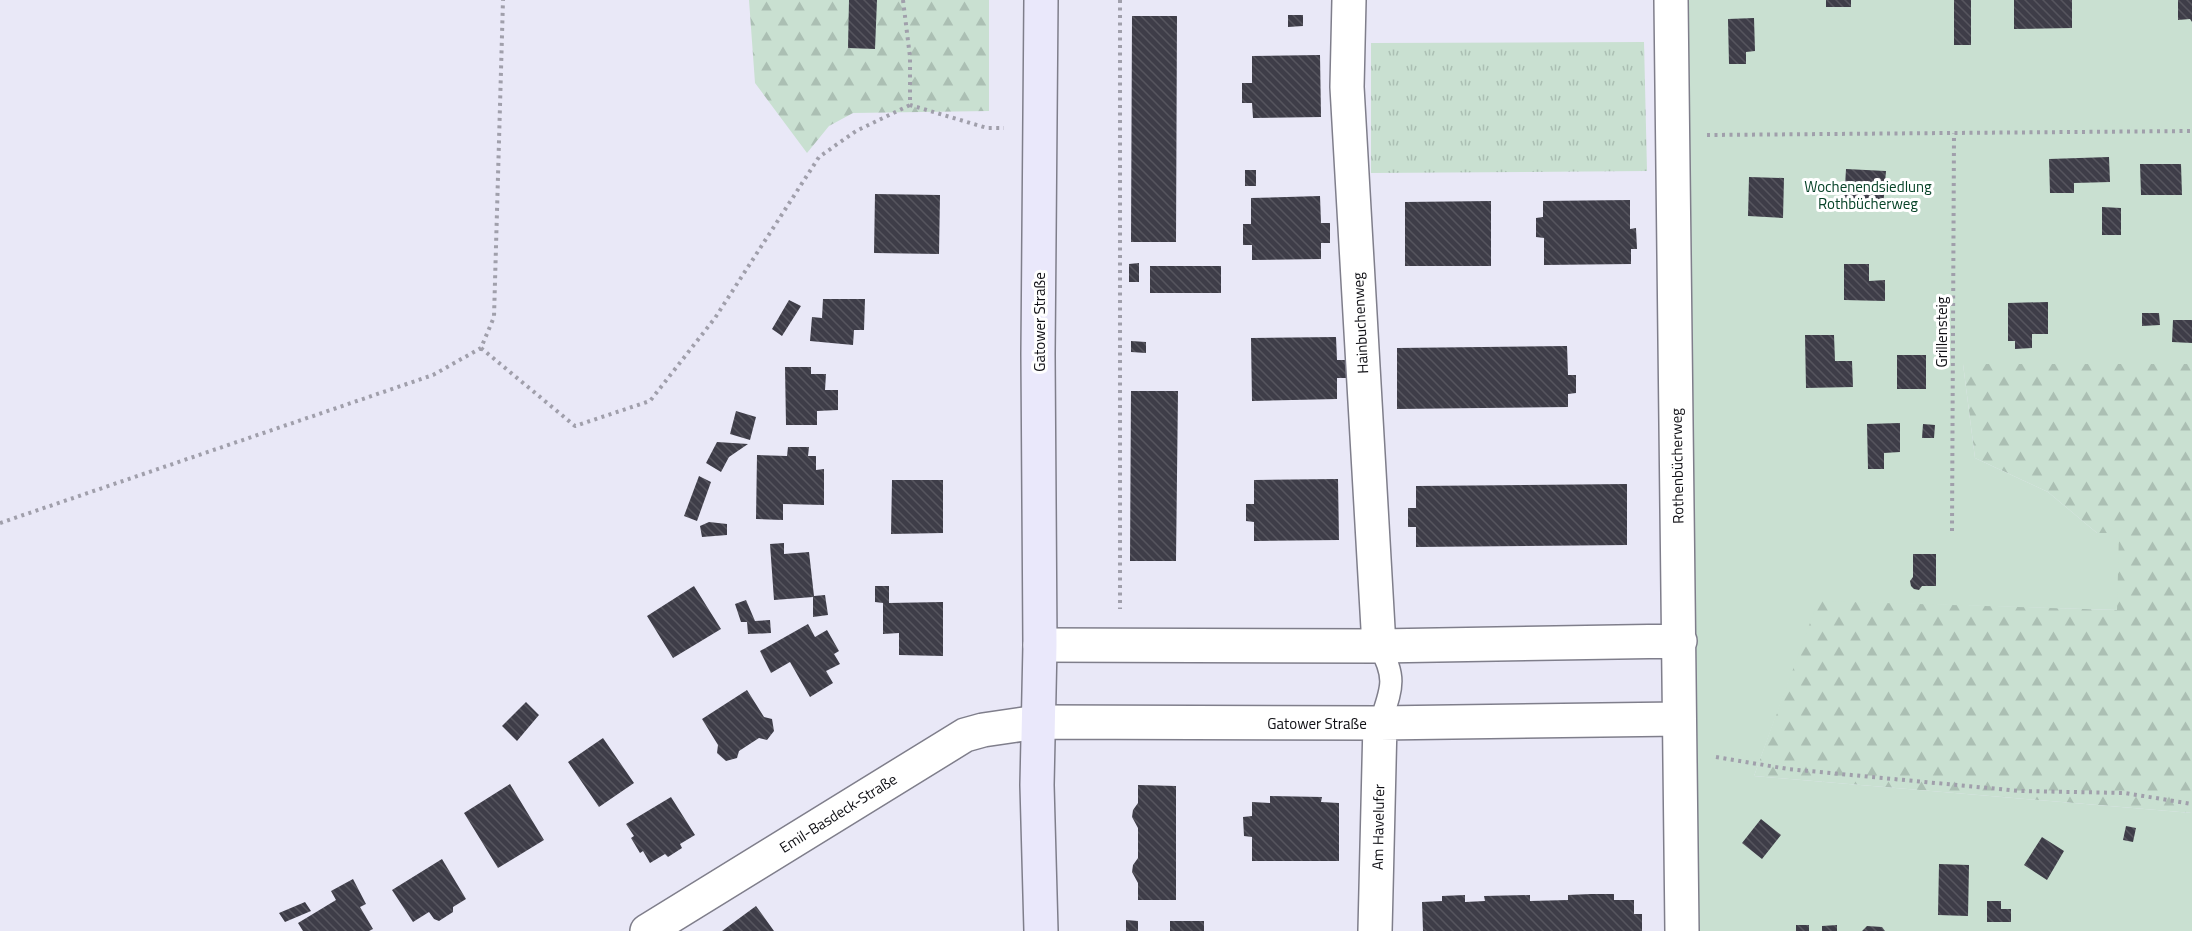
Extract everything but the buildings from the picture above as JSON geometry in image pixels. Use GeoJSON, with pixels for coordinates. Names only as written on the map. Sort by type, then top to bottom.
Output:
{"type":"FeatureCollection","features":[{"type":"Feature","properties":{"kind":"main road","name":"Gatower Straße"},"geometry":{"type":"LineString","coordinates":[[1041,0],[1038,342],[1040,645],[1037,784],[1041,931]]}},
{"type":"Feature","properties":{"kind":"street","name":"Hainbuchenweg"},"geometry":{"type":"LineString","coordinates":[[1349,0],[1347,87],[1379,646]]}},
{"type":"Feature","properties":{"kind":"street","name":"Rothenbücherweg"},"geometry":{"type":"LineString","coordinates":[[1671,0],[1682,931]]}},
{"type":"Feature","properties":{"kind":"street"},"geometry":{"type":"LineString","coordinates":[[1040,645],[1379,646],[1680,641]]}},
{"type":"Feature","properties":{"kind":"street","name":"Gatower Straße"},"geometry":{"type":"LineString","coordinates":[[1038,722],[1380,723],[1679,735]]}},
{"type":"Feature","properties":{"kind":"street","name":"Emil-Basdeck-Straße"},"geometry":{"type":"LineString","coordinates":[[647,931],[965,735],[1038,722]]}},
{"type":"Feature","properties":{"kind":"street","name":"Am Havelufer"},"geometry":{"type":"LineString","coordinates":[[1375,931],[1380,723]]}},
{"type":"Feature","properties":{"kind":"lane","name":"Gatower Straße"},"geometry":{"type":"LineString","coordinates":[[1379,646],[1389,663],[1392,690],[1380,723]]}},
{"type":"Feature","properties":{"kind":"path"},"geometry":{"type":"LineString","coordinates":[[0,523],[433,375],[482,348],[494,317],[503,0]]}},
{"type":"Feature","properties":{"kind":"path"},"geometry":{"type":"LineString","coordinates":[[903,0],[910,57],[910,105]]}},
{"type":"Feature","properties":{"kind":"path"},"geometry":{"type":"LineString","coordinates":[[1095,644],[1120,610],[1120,0]]}},
{"type":"Feature","properties":{"kind":"path"},"geometry":{"type":"LineString","coordinates":[[482,348],[575,426],[650,401],[715,318],[819,157],[856,131],[910,105],[987,128],[1040,129]]}},
{"type":"Feature","properties":{"kind":"path"},"geometry":{"type":"LineString","coordinates":[[1673,135],[2192,131]]}},
{"type":"Feature","properties":{"kind":"path","name":"Grillensteig"},"geometry":{"type":"LineString","coordinates":[[1952,531],[1954,133]]}},
{"type":"Feature","properties":{"kind":"path"},"geometry":{"type":"LineString","coordinates":[[1679,735],[1788,769],[2020,791],[2126,794],[2192,804]]}},
{"type":"Feature","properties":{"kind":"green space"},"geometry":{"type":"Polygon","coordinates":[[[749,0],[989,0],[989,111],[853,113],[829,126],[807,153],[755,83],[749,0]]]}},
{"type":"Feature","properties":{"kind":"green space","name":"Wochenendsiedlung Rothbücherweg"},"geometry":{"type":"Polygon","coordinates":[[[1671,0],[2192,0],[2192,364],[1963,364],[1975,458],[2048,492],[2097,533],[2119,533],[2117,610],[1818,601],[1754,776],[2192,813],[2192,931],[1682,931],[1671,0]]]}},
{"type":"Feature","properties":{"kind":"green space"},"geometry":{"type":"Polygon","coordinates":[[[1644,42],[1647,171],[1371,173],[1371,43],[1644,42]]]}},
{"type":"Feature","properties":{"kind":"green space"},"geometry":{"type":"Polygon","coordinates":[[[1963,364],[2192,364],[2192,813],[1754,776],[1817,600],[2117,610],[2097,533],[2048,492],[1975,458],[1963,364]]]}}]}
